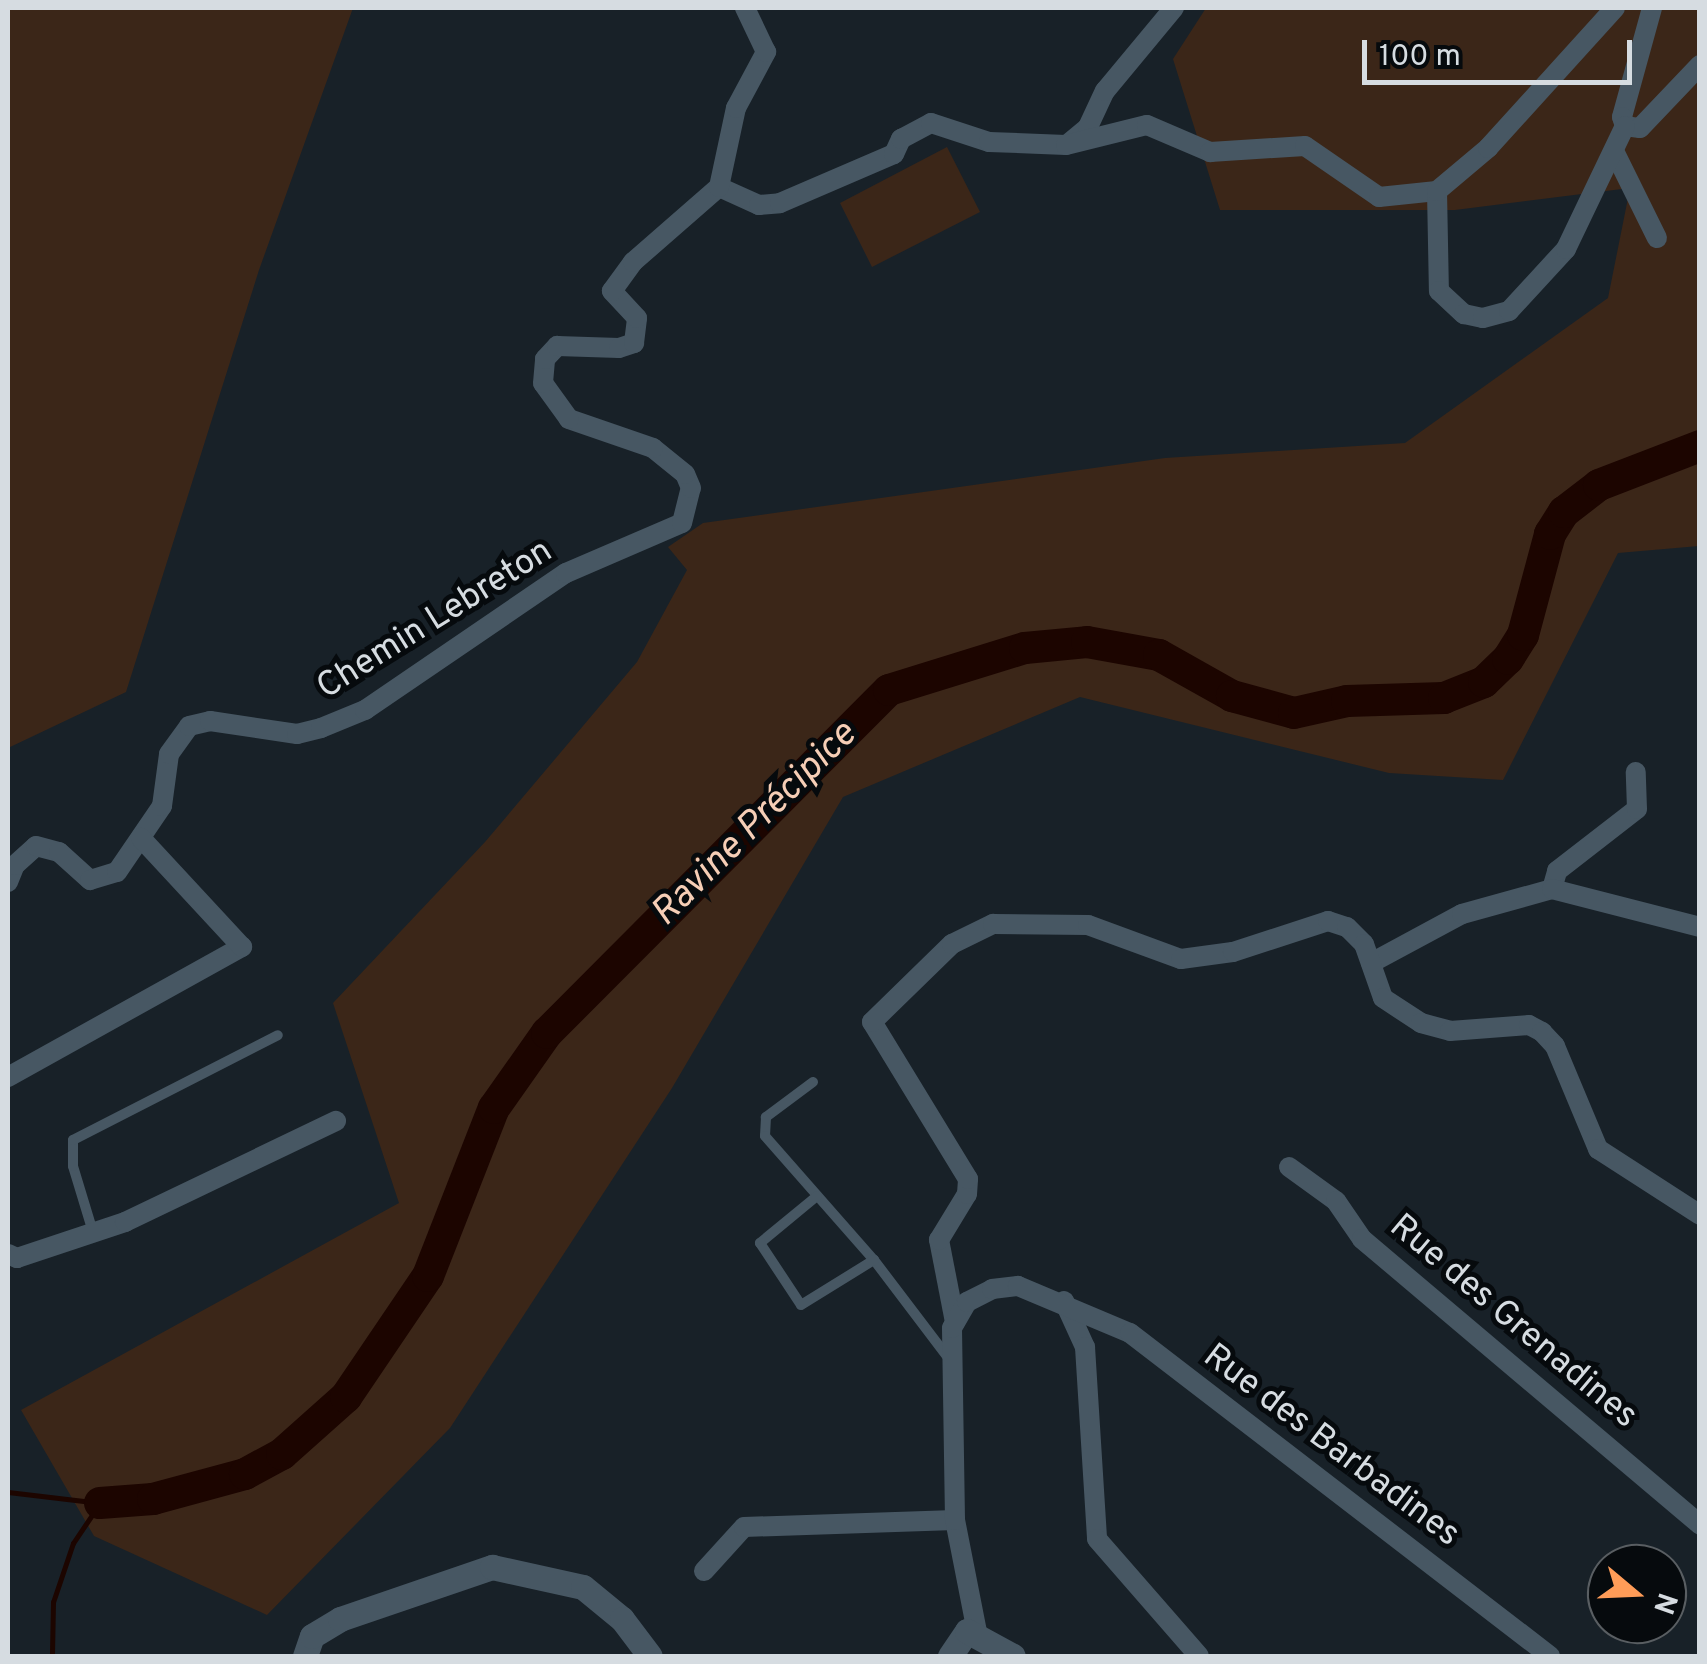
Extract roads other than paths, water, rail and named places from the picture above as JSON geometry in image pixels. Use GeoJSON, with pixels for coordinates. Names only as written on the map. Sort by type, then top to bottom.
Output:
{"type":"FeatureCollection","features":[{"type":"Feature","properties":{"kind":"street"},"geometry":{"type":"LineString","coordinates":[[745,8],[766,52],[736,108],[719,187],[759,205],[780,202],[894,154],[901,139],[931,123],[989,142],[1066,145],[1147,125],[1210,152],[1305,146],[1379,197],[1436,191],[1488,148],[1615,8]]}},
{"type":"Feature","properties":{"kind":"street"},"geometry":{"type":"LineString","coordinates":[[1066,145],[1088,127],[1105,91],[1174,8]]}},
{"type":"Feature","properties":{"kind":"street"},"geometry":{"type":"LineString","coordinates":[[1436,191],[1439,291],[1464,314],[1484,318],[1509,311],[1540,283],[1566,249],[1614,150],[1625,126],[1652,8]]}},
{"type":"Feature","properties":{"kind":"street"},"geometry":{"type":"LineString","coordinates":[[1625,126],[1640,128],[1700,65]]}},
{"type":"Feature","properties":{"kind":"street"},"geometry":{"type":"LineString","coordinates":[[1614,150],[1657,238]]}},
{"type":"Feature","properties":{"kind":"street","name":"Chemin Lebreton"},"geometry":{"type":"LineString","coordinates":[[8,882],[14,864],[36,846],[59,852],[81,876],[104,880],[141,838],[162,806],[175,741],[189,726],[210,721],[297,734],[366,710],[566,573],[682,523],[691,488],[686,474],[652,448],[569,419],[542,383],[545,359],[557,346],[619,348],[634,343],[641,330],[612,291],[617,277],[719,187]]}},
{"type":"Feature","properties":{"kind":"street"},"geometry":{"type":"LineString","coordinates":[[1552,889],[1557,871],[1637,808],[1636,772]]}},
{"type":"Feature","properties":{"kind":"street"},"geometry":{"type":"LineString","coordinates":[[8,1077],[242,947],[141,838]]}},
{"type":"Feature","properties":{"kind":"street"},"geometry":{"type":"LineString","coordinates":[[1372,963],[1462,914],[1552,889],[1700,927]]}},
{"type":"Feature","properties":{"kind":"street"},"geometry":{"type":"LineString","coordinates":[[1012,1656],[977,1632],[955,1520],[951,1361],[955,1322],[939,1240],[967,1194],[968,1179],[872,1022],[952,944],[993,924],[1054,921],[1088,925],[1180,959],[1205,958],[1328,921],[1348,927],[1372,963],[1383,998],[1421,1023],[1450,1031],[1529,1025],[1542,1032],[1555,1046],[1598,1149],[1700,1215]]}},
{"type":"Feature","properties":{"kind":"street"},"geometry":{"type":"LineString","coordinates":[[8,1254],[17,1258],[94,1233],[336,1122]]}},
{"type":"Feature","properties":{"kind":"street","name":"Rue des Grenadines"},"geometry":{"type":"LineString","coordinates":[[1289,1167],[1336,1200],[1362,1238],[1700,1525]]}},
{"type":"Feature","properties":{"kind":"street","name":"Rue des Barbadines"},"geometry":{"type":"LineString","coordinates":[[955,1322],[967,1302],[992,1288],[1018,1286],[1064,1301],[1130,1334],[1550,1656]]}},
{"type":"Feature","properties":{"kind":"street"},"geometry":{"type":"LineString","coordinates":[[1064,1301],[1085,1347],[1090,1512],[1097,1539],[1199,1656]]}},
{"type":"Feature","properties":{"kind":"street"},"geometry":{"type":"LineString","coordinates":[[704,1571],[744,1527],[955,1520]]}},
{"type":"Feature","properties":{"kind":"street"},"geometry":{"type":"LineString","coordinates":[[305,1656],[312,1636],[340,1619],[492,1567],[582,1587],[622,1618],[650,1656]]}},
{"type":"Feature","properties":{"kind":"street"},"geometry":{"type":"LineString","coordinates":[[950,1656],[956,1641],[977,1632]]}},
{"type":"Feature","properties":{"kind":"lane"},"geometry":{"type":"LineString","coordinates":[[94,1233],[73,1166],[73,1140],[278,1035]]}},
{"type":"Feature","properties":{"kind":"lane"},"geometry":{"type":"LineString","coordinates":[[812,1082],[760,1127],[874,1260],[951,1361]]}},
{"type":"Feature","properties":{"kind":"lane"},"geometry":{"type":"LineString","coordinates":[[816,1196],[760,1243],[801,1305],[874,1260]]}},
{"type":"Feature","properties":{"kind":"waterway","name":"Ravine Précipice"},"geometry":{"type":"LineString","coordinates":[[100,1503],[153,1499],[245,1474],[282,1454],[346,1397],[428,1276],[494,1108],[547,1033],[889,690],[1025,648],[1087,642],[1159,655],[1232,696],[1294,713],[1347,701],[1444,698],[1484,682],[1508,659],[1523,635],[1550,534],[1564,512],[1599,485],[1700,446]]}},
{"type":"Feature","properties":{"kind":"waterway","name":"Ravine Précipice"},"geometry":{"type":"LineString","coordinates":[[8,1492],[100,1503],[73,1543],[53,1602],[52,1656]]}}]}
